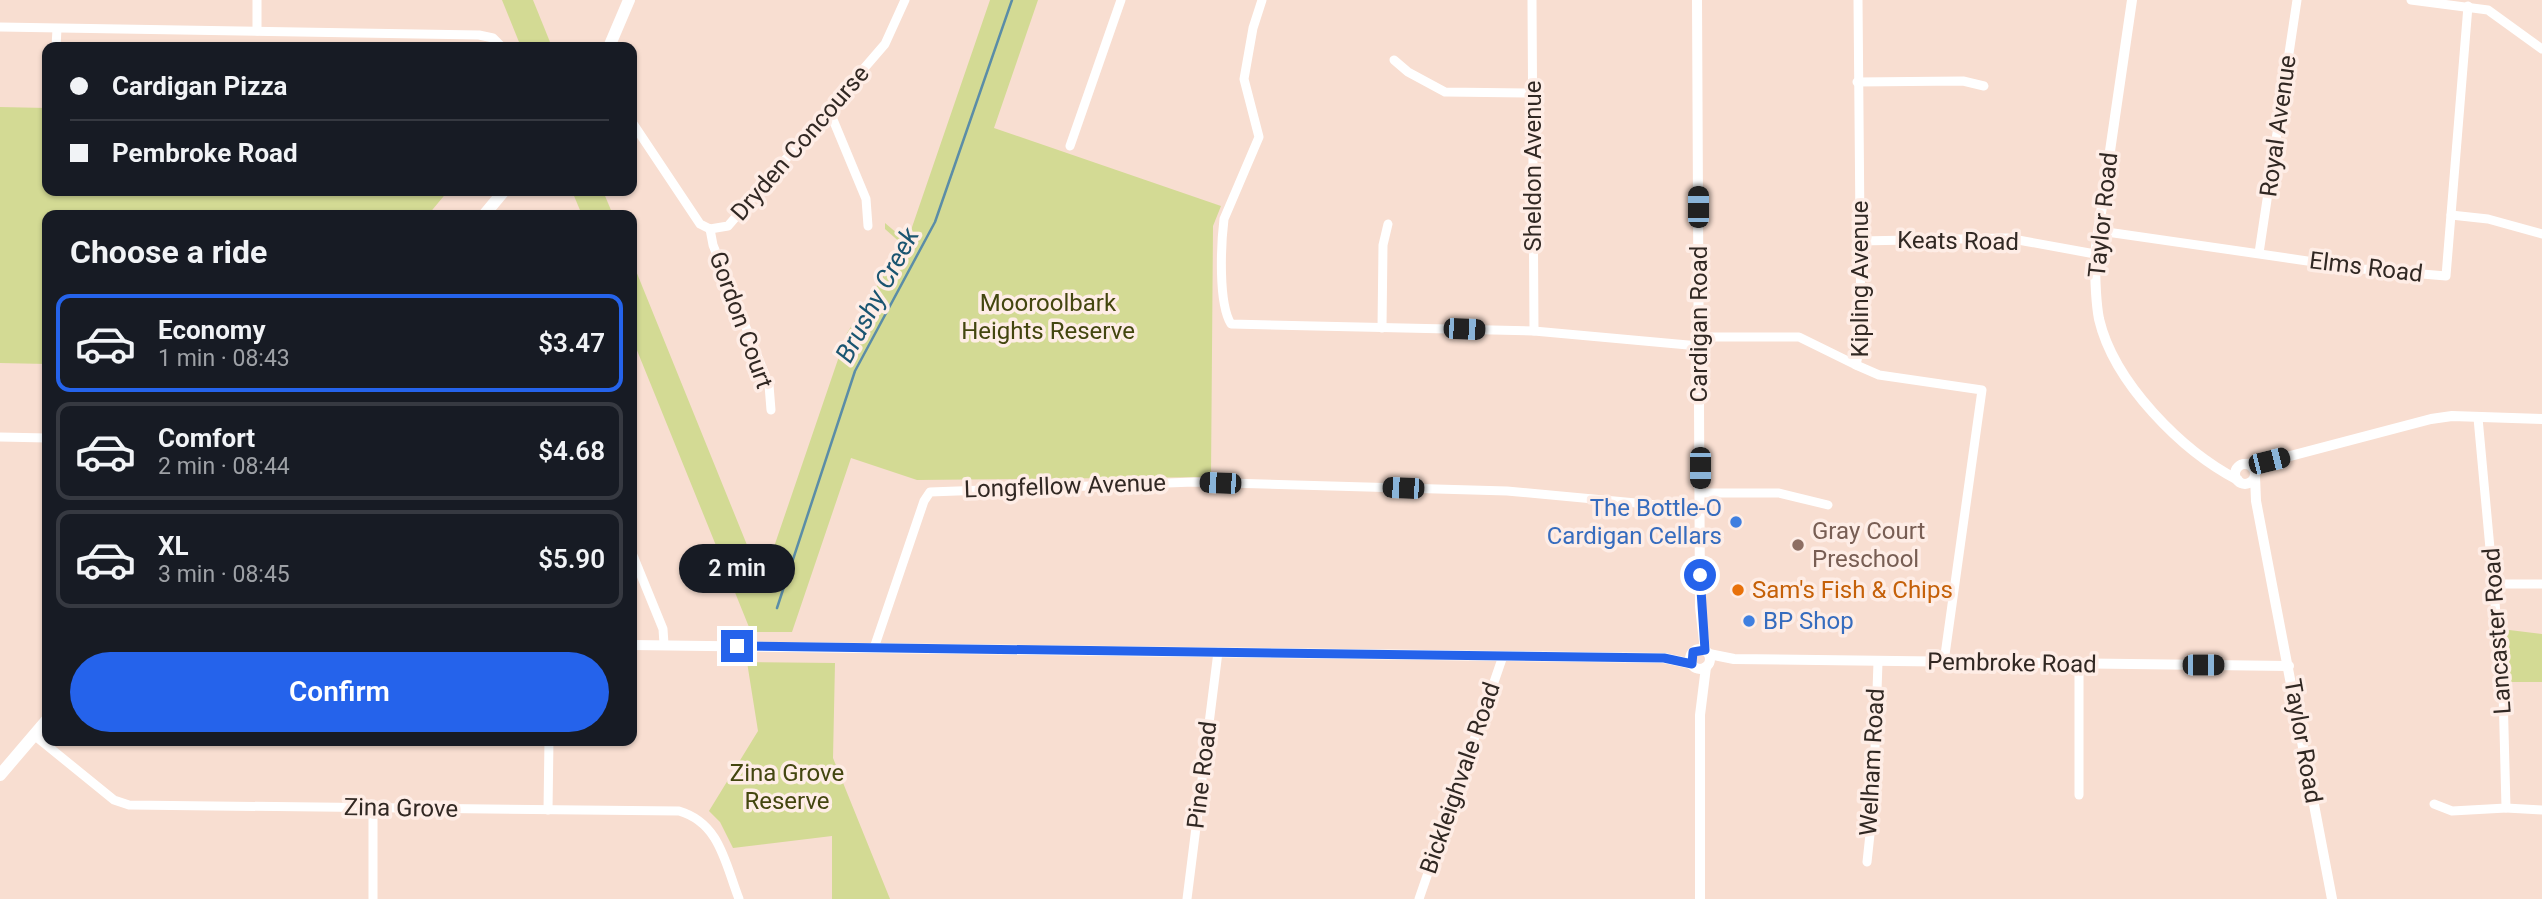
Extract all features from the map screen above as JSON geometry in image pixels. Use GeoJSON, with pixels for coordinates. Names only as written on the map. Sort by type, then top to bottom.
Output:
{"type":"FeatureCollection","features":[{"type":"Feature","properties":{"kind":"main road"},"geometry":{"type":"LineString","coordinates":[[611,42],[629,0]]}},
{"type":"Feature","properties":{"kind":"main road"},"geometry":{"type":"LineString","coordinates":[[0,775],[42,726]]}},
{"type":"Feature","properties":{"kind":"street"},"geometry":{"type":"LineString","coordinates":[[257,0],[257,31]]}},
{"type":"Feature","properties":{"kind":"street","name":"Dryden Concourse"},"geometry":{"type":"LineString","coordinates":[[637,130],[696,220],[710,229],[722,229],[733,222],[886,44],[905,0]]}},
{"type":"Feature","properties":{"kind":"street"},"geometry":{"type":"LineString","coordinates":[[1070,146],[1121,0]]}},
{"type":"Feature","properties":{"kind":"street"},"geometry":{"type":"LineString","coordinates":[[1262,0],[1253,28],[1244,79],[1259,137],[1224,219],[1222,233],[1224,301],[1231,324],[1534,331],[1699,341],[1799,337],[1856,365]]}},
{"type":"Feature","properties":{"kind":"street","name":"Sheldon Avenue"},"geometry":{"type":"LineString","coordinates":[[1532,0],[1534,331]]}},
{"type":"Feature","properties":{"kind":"street","name":"Cardigan Road"},"geometry":{"type":"LineString","coordinates":[[1697,0],[1700,607],[1703,656],[1700,715],[1700,899]]}},
{"type":"Feature","properties":{"kind":"street","name":"Kipling Avenue"},"geometry":{"type":"LineString","coordinates":[[1858,0],[1861,342],[1856,365],[1879,375],[1982,390],[1944,662]]}},
{"type":"Feature","properties":{"kind":"street","name":"Taylor Road"},"geometry":{"type":"LineString","coordinates":[[2132,0],[2095,254],[2095,288],[2100,321],[2115,356],[2136,392],[2194,453],[2240,482],[2256,502]]}},
{"type":"Feature","properties":{"kind":"street","name":"Royal Avenue"},"geometry":{"type":"LineString","coordinates":[[2259,253],[2297,0]]}},
{"type":"Feature","properties":{"kind":"street"},"geometry":{"type":"LineString","coordinates":[[2411,0],[2488,10],[2542,49]]}},
{"type":"Feature","properties":{"kind":"street","name":"Elms Road"},"geometry":{"type":"LineString","coordinates":[[2100,231],[2363,269],[2446,276],[2468,6]]}},
{"type":"Feature","properties":{"kind":"street"},"geometry":{"type":"LineString","coordinates":[[0,27],[479,34],[497,42]]}},
{"type":"Feature","properties":{"kind":"street"},"geometry":{"type":"LineString","coordinates":[[56,42],[57,29]]}},
{"type":"Feature","properties":{"kind":"street"},"geometry":{"type":"LineString","coordinates":[[1394,60],[1408,72],[1445,92],[1533,93]]}},
{"type":"Feature","properties":{"kind":"street"},"geometry":{"type":"LineString","coordinates":[[1857,82],[1963,80],[1984,86]]}},
{"type":"Feature","properties":{"kind":"street"},"geometry":{"type":"LineString","coordinates":[[829,110],[866,199],[868,226]]}},
{"type":"Feature","properties":{"kind":"street"},"geometry":{"type":"LineString","coordinates":[[2451,215],[2488,219],[2542,234]]}},
{"type":"Feature","properties":{"kind":"street"},"geometry":{"type":"LineString","coordinates":[[1382,328],[1383,245],[1388,225]]}},
{"type":"Feature","properties":{"kind":"street","name":"Gordon Court"},"geometry":{"type":"LineString","coordinates":[[710,229],[713,245],[769,385],[771,410]]}},
{"type":"Feature","properties":{"kind":"street","name":"Keats Road"},"geometry":{"type":"LineString","coordinates":[[1861,241],[2007,238],[2095,254]]}},
{"type":"Feature","properties":{"kind":"street"},"geometry":{"type":"LineString","coordinates":[[2218,470],[2264,463],[2431,419],[2452,416],[2542,419]]}},
{"type":"Feature","properties":{"kind":"street","name":"Lancaster Road"},"geometry":{"type":"LineString","coordinates":[[2478,418],[2503,690],[2506,808]]}},
{"type":"Feature","properties":{"kind":"street"},"geometry":{"type":"LineString","coordinates":[[0,437],[42,438]]}},
{"type":"Feature","properties":{"kind":"street"},"geometry":{"type":"LineString","coordinates":[[2243,465],[2236,472],[2240,482],[2251,482],[2264,463]]}},
{"type":"Feature","properties":{"kind":"street"},"geometry":{"type":"LineString","coordinates":[[2243,465],[2250,466],[2255,475]]}},
{"type":"Feature","properties":{"kind":"street","name":"Taylor Road"},"geometry":{"type":"LineString","coordinates":[[2255,475],[2256,502],[2332,899]]}},
{"type":"Feature","properties":{"kind":"street","name":"Longfellow Avenue"},"geometry":{"type":"LineString","coordinates":[[874,648],[923,501],[930,492],[1194,482],[1507,491],[1700,509]]}},
{"type":"Feature","properties":{"kind":"street"},"geometry":{"type":"LineString","coordinates":[[1700,493],[1779,493],[1828,505]]}},
{"type":"Feature","properties":{"kind":"street"},"geometry":{"type":"LineString","coordinates":[[637,565],[663,629],[664,645]]}},
{"type":"Feature","properties":{"kind":"street"},"geometry":{"type":"LineString","coordinates":[[2495,584],[2542,584]]}},
{"type":"Feature","properties":{"kind":"street","name":"Pembroke Road"},"geometry":{"type":"LineString","coordinates":[[637,645],[1664,658],[1703,656],[1878,662],[2289,666]]}},
{"type":"Feature","properties":{"kind":"street","name":"Pine Road"},"geometry":{"type":"LineString","coordinates":[[1187,899],[1218,652]]}},
{"type":"Feature","properties":{"kind":"street","name":"Bickleighvale Road"},"geometry":{"type":"LineString","coordinates":[[1419,899],[1503,656]]}},
{"type":"Feature","properties":{"kind":"street","name":"Cardigan Road"},"geometry":{"type":"LineString","coordinates":[[1700,715],[1693,666],[1703,656]]}},
{"type":"Feature","properties":{"kind":"street","name":"Pembroke Road"},"geometry":{"type":"LineString","coordinates":[[1664,658],[1693,666]]}},
{"type":"Feature","properties":{"kind":"street","name":"Welham Road"},"geometry":{"type":"LineString","coordinates":[[1867,862],[1873,806],[1878,662]]}},
{"type":"Feature","properties":{"kind":"street"},"geometry":{"type":"LineString","coordinates":[[2079,664],[2079,795]]}},
{"type":"Feature","properties":{"kind":"street","name":"Zina Grove"},"geometry":{"type":"LineString","coordinates":[[34,735],[42,742]]}},
{"type":"Feature","properties":{"kind":"street","name":"Zina Grove"},"geometry":{"type":"LineString","coordinates":[[48,746],[114,800],[129,805],[679,811],[693,816],[712,832],[739,899]]}},
{"type":"Feature","properties":{"kind":"street"},"geometry":{"type":"LineString","coordinates":[[548,810],[549,746]]}},
{"type":"Feature","properties":{"kind":"street"},"geometry":{"type":"LineString","coordinates":[[2434,804],[2452,811],[2506,808],[2542,810]]}},
{"type":"Feature","properties":{"kind":"street"},"geometry":{"type":"LineString","coordinates":[[373,808],[373,899]]}},
{"type":"Feature","properties":{"kind":"green space"},"geometry":{"type":"Polygon","coordinates":[[[502,0],[533,0],[550,42],[519,42],[502,0]]]}},
{"type":"Feature","properties":{"kind":"green space","name":"Mooroolbark Heights Reserve"},"geometry":{"type":"Polygon","coordinates":[[[990,0],[1038,0],[994,128],[1221,206],[1213,226],[1211,477],[917,480],[851,458],[792,632],[751,632],[637,350],[637,273],[762,582],[847,333],[903,245],[885,229],[885,223],[905,240],[910,233],[990,0]]]}},
{"type":"Feature","properties":{"kind":"green space"},"geometry":{"type":"Polygon","coordinates":[[[0,107],[42,108],[42,196],[444,196],[432,210],[42,210],[42,364],[0,363],[0,107]]]}},
{"type":"Feature","properties":{"kind":"green space"},"geometry":{"type":"Polygon","coordinates":[[[574,196],[605,196],[611,210],[580,210],[574,196]]]}},
{"type":"Feature","properties":{"kind":"green space"},"geometry":{"type":"Polygon","coordinates":[[[2501,629],[2542,634],[2542,682],[2504,682],[2501,629]]]}},
{"type":"Feature","properties":{"kind":"green space","name":"Zina Grove Reserve"},"geometry":{"type":"Polygon","coordinates":[[[747,662],[835,663],[833,758],[890,899],[832,899],[832,836],[733,848],[720,822],[709,811],[758,731],[747,662]]]}},
{"type":"Feature","properties":{"kind":"waterway","name":"Brushy Creek"},"geometry":{"type":"LineString","coordinates":[[777,608],[855,371],[935,222],[1012,0]]}},
{"type":"Feature","properties":{"kind":"place","name":"The Bottle-O Cardigan Cellars"},"geometry":{"type":"Point","coordinates":[1736,522]}},
{"type":"Feature","properties":{"kind":"place","name":"Gray Court Preschool"},"geometry":{"type":"Point","coordinates":[1798,545]}},
{"type":"Feature","properties":{"kind":"place","name":"Sam's Fish & Chips"},"geometry":{"type":"Point","coordinates":[1738,590]}},
{"type":"Feature","properties":{"kind":"place","name":"BP Shop"},"geometry":{"type":"Point","coordinates":[1749,621]}},
{"type":"Feature","properties":{"kind":"route"},"geometry":{"type":"LineString","coordinates":[[737,646],[1664,658],[1692,664],[1690,658],[1693,652],[1705,650],[1700,607],[1700,575]]}}]}
